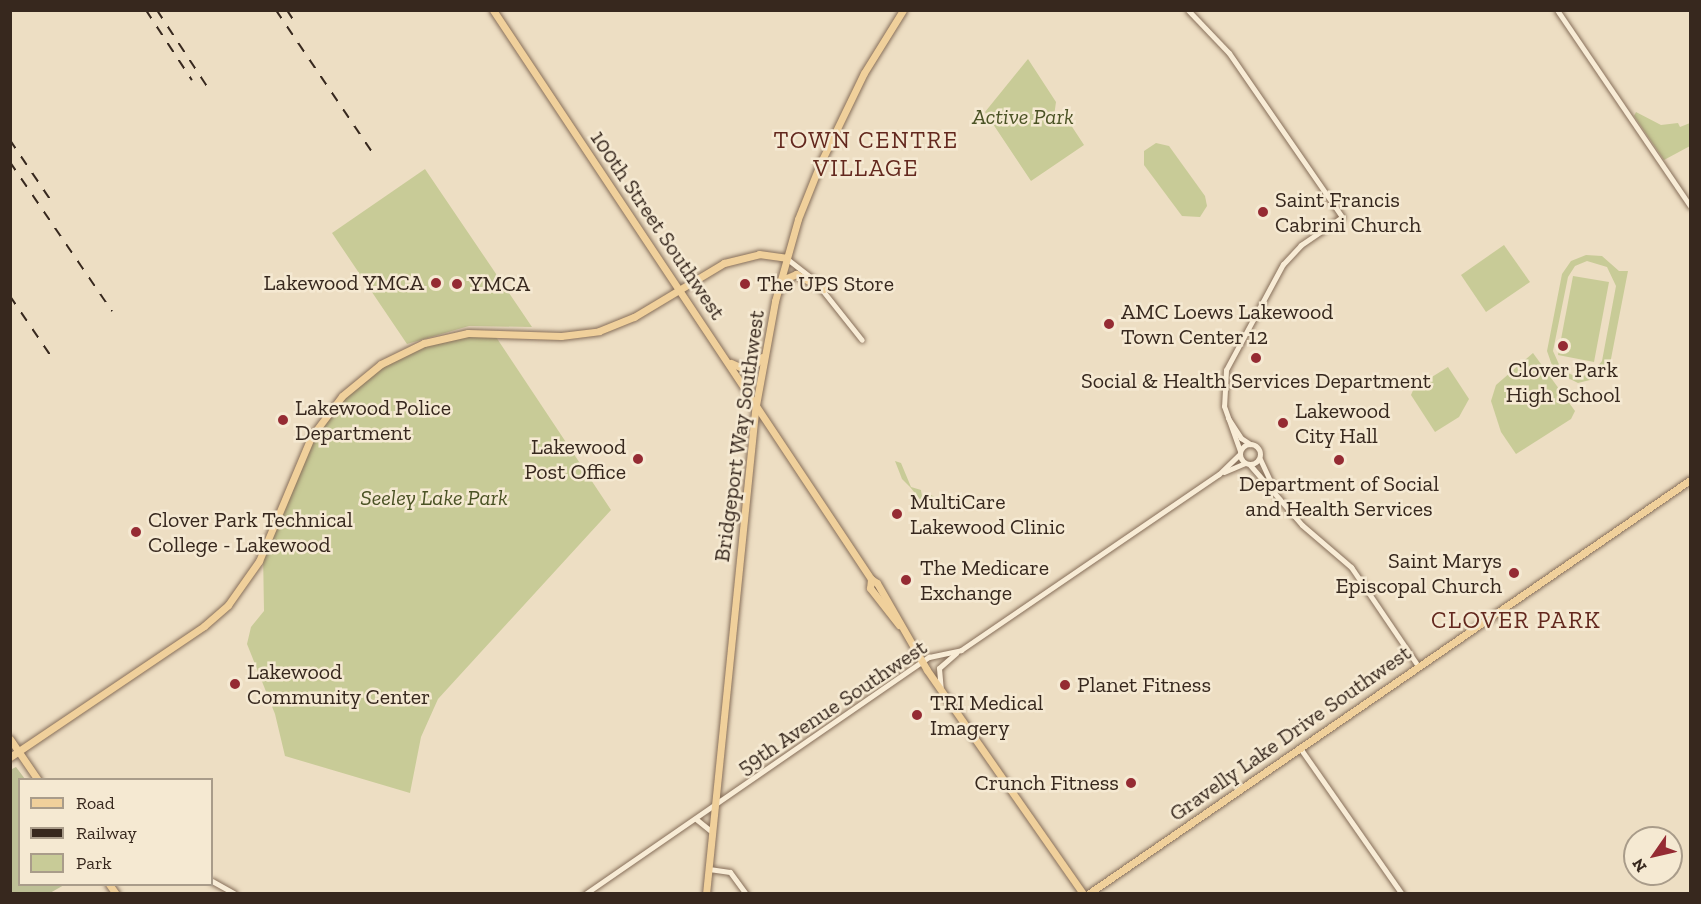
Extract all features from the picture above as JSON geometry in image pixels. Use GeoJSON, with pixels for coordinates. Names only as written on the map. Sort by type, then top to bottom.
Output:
{"type":"FeatureCollection","features":[{"type":"Feature","properties":{"kind":"main road","name":"100th Street Southwest"},"geometry":{"type":"LineString","coordinates":[[493,10],[871,579],[870,588],[899,625],[941,690],[1083,894]]}},
{"type":"Feature","properties":{"kind":"main road","name":"Bridgeport Way Southwest"},"geometry":{"type":"LineString","coordinates":[[706,894],[756,405],[776,297],[786,258],[812,182],[850,99],[903,10]]}},
{"type":"Feature","properties":{"kind":"main road"},"geometry":{"type":"LineString","coordinates":[[10,758],[194,633],[228,605],[259,561],[310,437],[342,396],[370,371],[424,343],[468,333],[561,336],[599,331],[634,318],[678,288],[736,259],[768,254],[786,258]]}},
{"type":"Feature","properties":{"kind":"main road"},"geometry":{"type":"LineString","coordinates":[[776,297],[787,278],[794,274],[804,276],[823,289]]}},
{"type":"Feature","properties":{"kind":"main road"},"geometry":{"type":"LineString","coordinates":[[725,359],[738,369],[749,371],[759,363],[766,346]]}},
{"type":"Feature","properties":{"kind":"main road","name":"Gravelly Lake Drive Southwest"},"geometry":{"type":"LineString","coordinates":[[1088,894],[1690,480]]}},
{"type":"Feature","properties":{"kind":"main road"},"geometry":{"type":"LineString","coordinates":[[10,739],[37,778]]}},
{"type":"Feature","properties":{"kind":"street"},"geometry":{"type":"LineString","coordinates":[[1188,10],[1229,53],[1342,217],[1296,249],[1279,272],[1226,370],[1222,387],[1226,414],[1240,452],[1247,464],[1276,493],[1302,525],[1351,567],[1418,666]]}},
{"type":"Feature","properties":{"kind":"street"},"geometry":{"type":"LineString","coordinates":[[1557,10],[1690,206]]}},
{"type":"Feature","properties":{"kind":"street"},"geometry":{"type":"LineString","coordinates":[[786,258],[804,269],[823,289],[862,340]]}},
{"type":"Feature","properties":{"kind":"street"},"geometry":{"type":"LineString","coordinates":[[1226,414],[1241,438],[1259,449],[1260,459],[1276,493]]}},
{"type":"Feature","properties":{"kind":"street","name":"59th Avenue Southwest"},"geometry":{"type":"LineString","coordinates":[[585,894],[922,662],[943,653],[961,651],[1219,474],[1251,444]]}},
{"type":"Feature","properties":{"kind":"street","name":"59th Avenue Southwest"},"geometry":{"type":"LineString","coordinates":[[1219,474],[1260,459]]}},
{"type":"Feature","properties":{"kind":"street"},"geometry":{"type":"LineString","coordinates":[[941,690],[940,666],[961,651]]}},
{"type":"Feature","properties":{"kind":"street"},"geometry":{"type":"LineString","coordinates":[[1300,748],[1402,894]]}},
{"type":"Feature","properties":{"kind":"street"},"geometry":{"type":"LineString","coordinates":[[696,819],[712,832]]}},
{"type":"Feature","properties":{"kind":"street"},"geometry":{"type":"LineString","coordinates":[[709,869],[730,872],[746,894]]}},
{"type":"Feature","properties":{"kind":"street"},"geometry":{"type":"LineString","coordinates":[[213,882],[235,894]]}},
{"type":"Feature","properties":{"kind":"green space","name":"Active Park"},"geometry":{"type":"Polygon","coordinates":[[[1028,59],[1056,102],[1054,116],[1067,119],[1084,145],[1031,181],[985,112],[1028,59]]]}},
{"type":"Feature","properties":{"kind":"green space"},"geometry":{"type":"Polygon","coordinates":[[[1636,112],[1661,125],[1678,123],[1680,127],[1690,123],[1690,146],[1664,160],[1634,116],[1636,112]]]}},
{"type":"Feature","properties":{"kind":"green space"},"geometry":{"type":"Polygon","coordinates":[[[1156,143],[1169,146],[1205,196],[1207,206],[1200,217],[1182,216],[1144,165],[1144,151],[1156,143]]]}},
{"type":"Feature","properties":{"kind":"green space"},"geometry":{"type":"Polygon","coordinates":[[[425,169],[532,327],[469,326],[407,344],[332,233],[425,169]]]}},
{"type":"Feature","properties":{"kind":"green space"},"geometry":{"type":"Polygon","coordinates":[[[1504,245],[1530,282],[1486,312],[1461,275],[1504,245]]]}},
{"type":"Feature","properties":{"kind":"green space"},"geometry":{"type":"Polygon","coordinates":[[[1586,255],[1602,256],[1619,271],[1628,271],[1610,364],[1594,379],[1578,383],[1554,371],[1547,351],[1562,274],[1571,261],[1586,255]],[[1587,261],[1575,266],[1568,277],[1553,351],[1562,371],[1578,377],[1591,374],[1602,361],[1616,286],[1607,267],[1587,261]]]}},
{"type":"Feature","properties":{"kind":"green space"},"geometry":{"type":"Polygon","coordinates":[[[1573,276],[1609,282],[1594,362],[1558,355],[1573,276]]]}},
{"type":"Feature","properties":{"kind":"green space","name":"Seeley Lake Park"},"geometry":{"type":"Polygon","coordinates":[[[492,331],[611,510],[438,699],[421,737],[410,793],[285,756],[275,714],[247,644],[251,627],[264,611],[263,552],[299,461],[326,414],[370,371],[424,343],[492,331]]]}},
{"type":"Feature","properties":{"kind":"green space"},"geometry":{"type":"Polygon","coordinates":[[[1533,353],[1575,411],[1571,419],[1516,454],[1501,432],[1491,401],[1496,385],[1533,353]]]}},
{"type":"Feature","properties":{"kind":"green space"},"geometry":{"type":"Polygon","coordinates":[[[1448,367],[1469,399],[1459,417],[1435,432],[1411,395],[1414,388],[1448,367]]]}},
{"type":"Feature","properties":{"kind":"green space"},"geometry":{"type":"Polygon","coordinates":[[[895,461],[901,463],[911,487],[921,490],[923,502],[931,495],[941,500],[951,497],[952,502],[937,511],[930,509],[923,503],[902,479],[895,461]]]}},
{"type":"Feature","properties":{"kind":"green space"},"geometry":{"type":"Polygon","coordinates":[[[16,767],[24,778],[18,778],[18,886],[62,886],[50,893],[11,893],[10,770],[16,767]]]}},
{"type":"Feature","properties":{"kind":"railway"},"geometry":{"type":"LineString","coordinates":[[146,10],[192,80]]}},
{"type":"Feature","properties":{"kind":"railway"},"geometry":{"type":"LineString","coordinates":[[157,10],[207,86]]}},
{"type":"Feature","properties":{"kind":"railway"},"geometry":{"type":"LineString","coordinates":[[276,10],[375,156]]}},
{"type":"Feature","properties":{"kind":"railway"},"geometry":{"type":"LineString","coordinates":[[287,10],[296,24]]}},
{"type":"Feature","properties":{"kind":"railway"},"geometry":{"type":"LineString","coordinates":[[10,140],[50,199]]}},
{"type":"Feature","properties":{"kind":"railway"},"geometry":{"type":"LineString","coordinates":[[10,162],[112,311]]}},
{"type":"Feature","properties":{"kind":"railway"},"geometry":{"type":"LineString","coordinates":[[10,296],[53,359]]}},
{"type":"Feature","properties":{"kind":"place","name":"Saint Francis Cabrini Church"},"geometry":{"type":"Point","coordinates":[1263,212]}},
{"type":"Feature","properties":{"kind":"place","name":"Lakewood YMCA"},"geometry":{"type":"Point","coordinates":[436,283]}},
{"type":"Feature","properties":{"kind":"place","name":"YMCA"},"geometry":{"type":"Point","coordinates":[457,284]}},
{"type":"Feature","properties":{"kind":"place","name":"The UPS Store"},"geometry":{"type":"Point","coordinates":[745,284]}},
{"type":"Feature","properties":{"kind":"place","name":"AMC Loews Lakewood Town Center 12"},"geometry":{"type":"Point","coordinates":[1109,324]}},
{"type":"Feature","properties":{"kind":"place","name":"Clover Park High School"},"geometry":{"type":"Point","coordinates":[1563,346]}},
{"type":"Feature","properties":{"kind":"place","name":"Social & Health Services Department"},"geometry":{"type":"Point","coordinates":[1256,358]}},
{"type":"Feature","properties":{"kind":"place","name":"Lakewood Police Department"},"geometry":{"type":"Point","coordinates":[283,420]}},
{"type":"Feature","properties":{"kind":"place","name":"Lakewood City Hall"},"geometry":{"type":"Point","coordinates":[1283,423]}},
{"type":"Feature","properties":{"kind":"place","name":"Lakewood Post Office"},"geometry":{"type":"Point","coordinates":[638,459]}},
{"type":"Feature","properties":{"kind":"place","name":"Department of Social and Health Services"},"geometry":{"type":"Point","coordinates":[1339,460]}},
{"type":"Feature","properties":{"kind":"place","name":"MultiCare Lakewood Clinic"},"geometry":{"type":"Point","coordinates":[897,514]}},
{"type":"Feature","properties":{"kind":"place","name":"Clover Park Technical College - Lakewood"},"geometry":{"type":"Point","coordinates":[136,532]}},
{"type":"Feature","properties":{"kind":"place","name":"Saint Marys Episcopal Church"},"geometry":{"type":"Point","coordinates":[1514,573]}},
{"type":"Feature","properties":{"kind":"place","name":"The Medicare Exchange"},"geometry":{"type":"Point","coordinates":[906,580]}},
{"type":"Feature","properties":{"kind":"place","name":"Lakewood Community Center"},"geometry":{"type":"Point","coordinates":[235,684]}},
{"type":"Feature","properties":{"kind":"place","name":"Planet Fitness"},"geometry":{"type":"Point","coordinates":[1065,685]}},
{"type":"Feature","properties":{"kind":"place","name":"TRI Medical Imagery"},"geometry":{"type":"Point","coordinates":[917,715]}},
{"type":"Feature","properties":{"kind":"place","name":"Crunch Fitness"},"geometry":{"type":"Point","coordinates":[1131,783]}},
{"type":"Feature","properties":{"kind":"district","name":"TOWN CENTRE VILLAGE"},"geometry":{"type":"Point","coordinates":[866,154]}},
{"type":"Feature","properties":{"kind":"district","name":"CLOVER PARK"},"geometry":{"type":"Point","coordinates":[1516,620]}}]}
